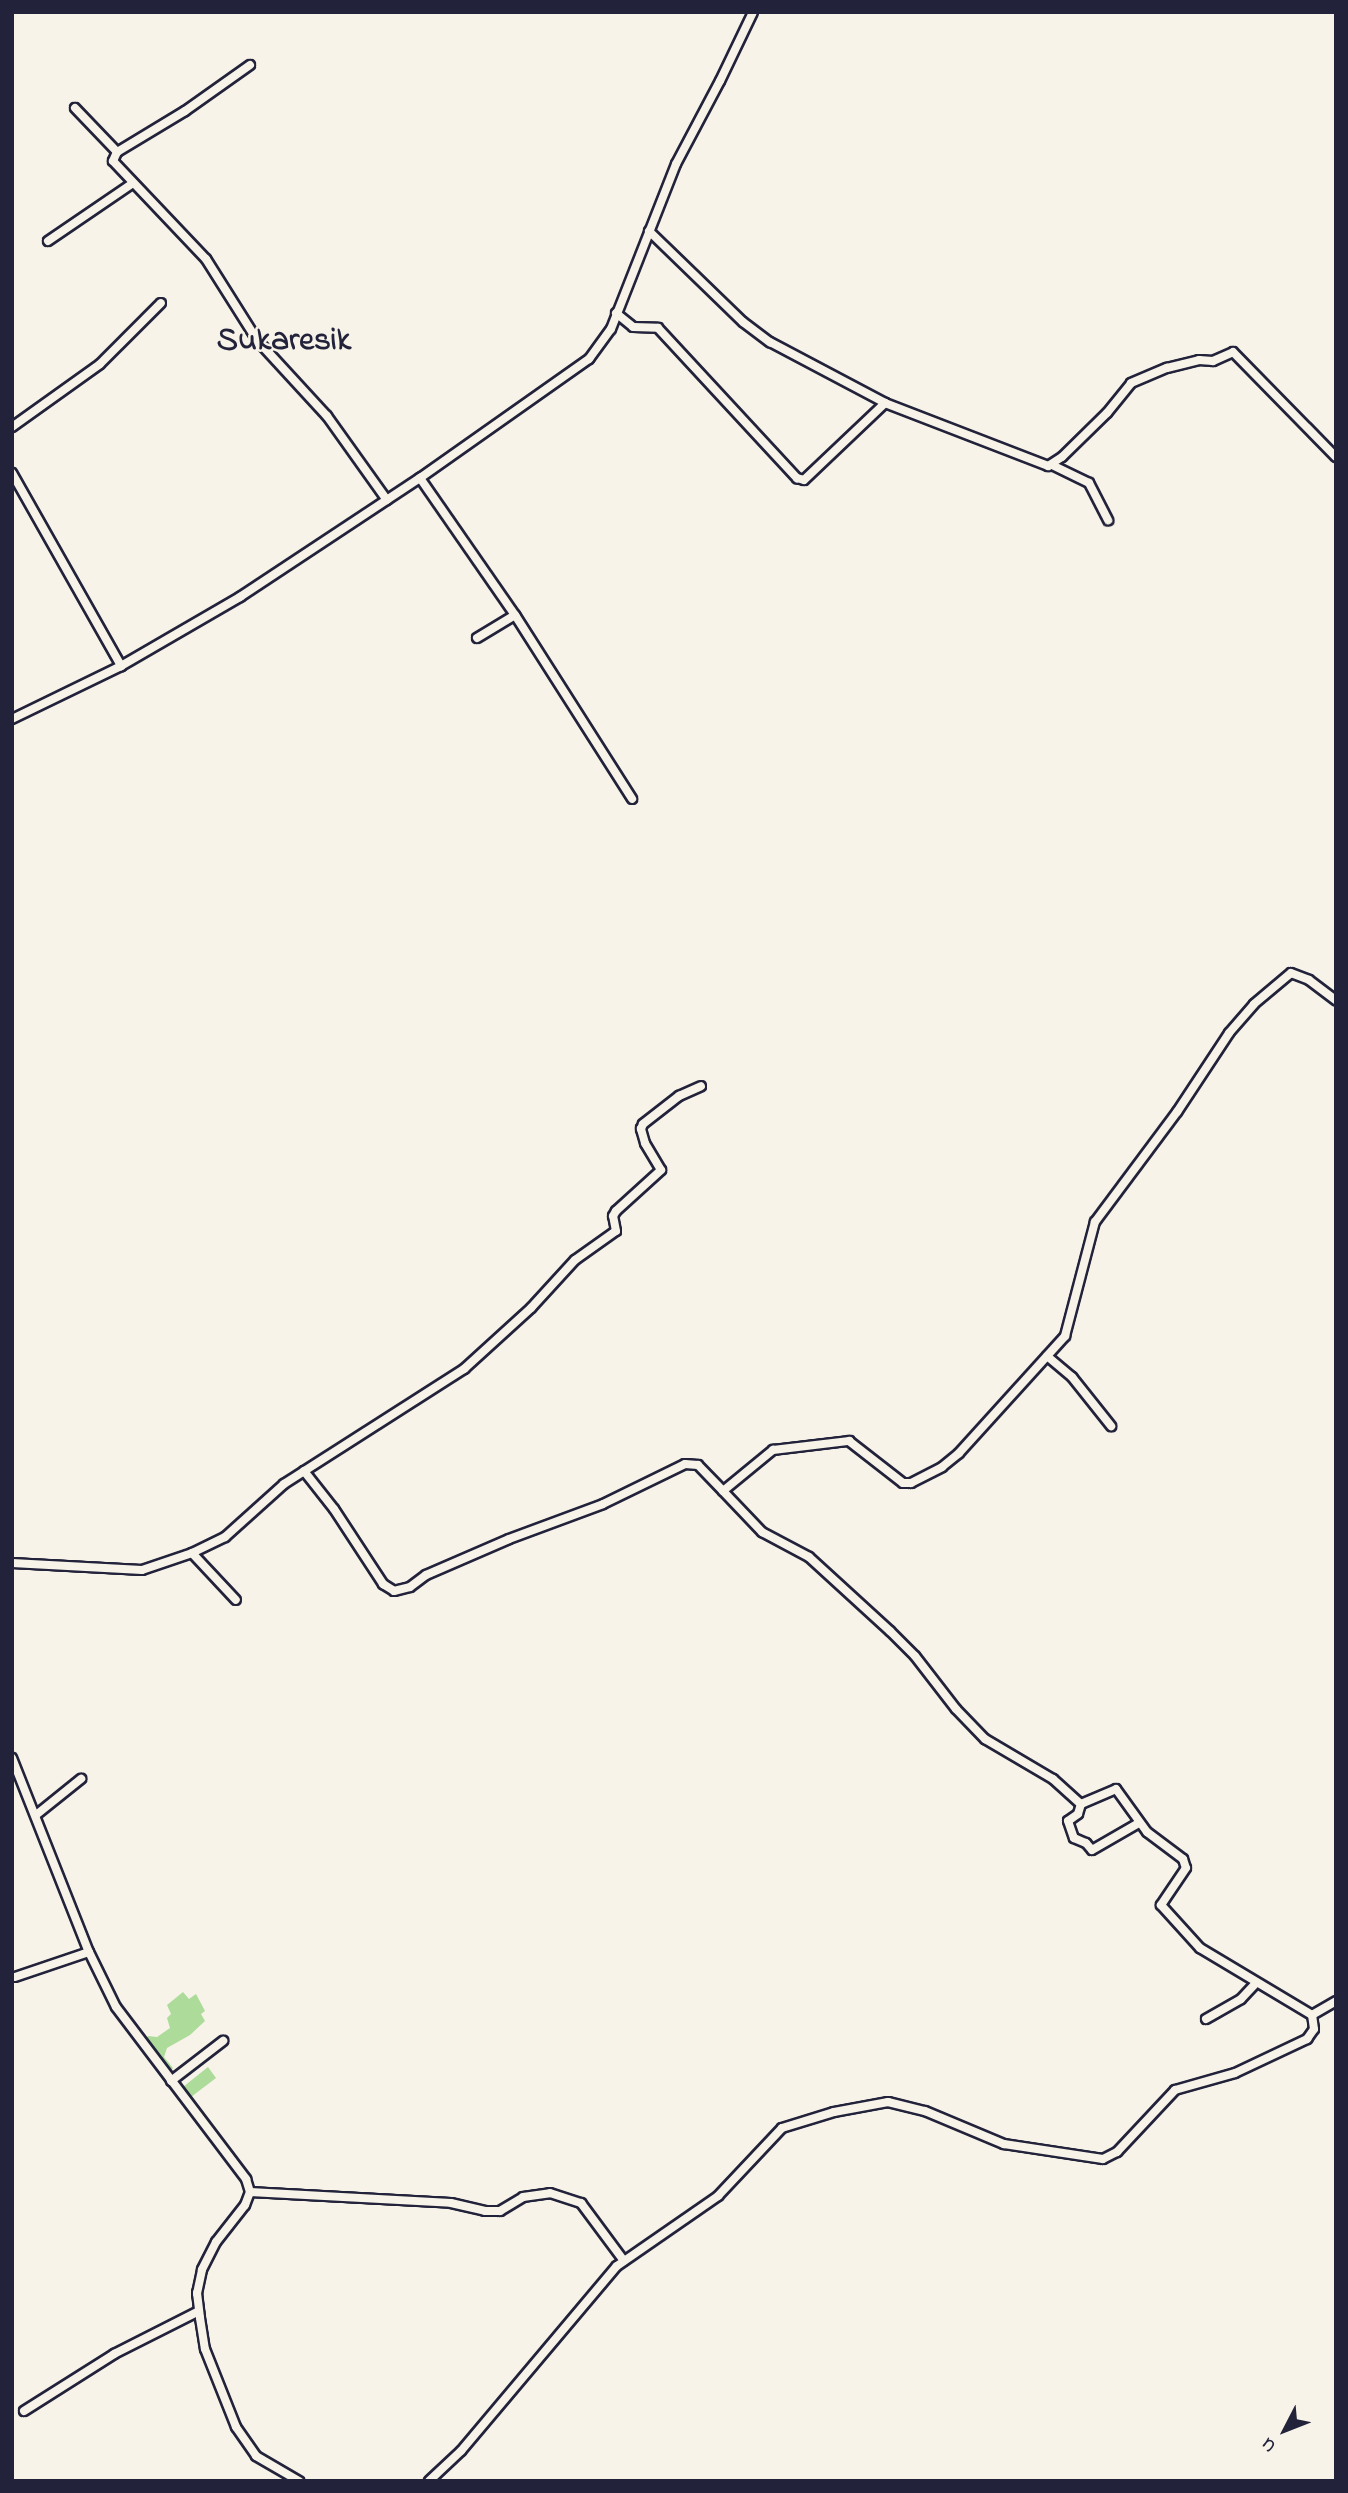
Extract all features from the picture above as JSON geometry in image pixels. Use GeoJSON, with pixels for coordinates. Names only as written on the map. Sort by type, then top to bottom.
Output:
{"type":"FeatureCollection","features":[{"type":"Feature","properties":{"kind":"street"},"geometry":{"type":"LineString","coordinates":[[12,719],[121,666],[247,592],[420,478],[589,359],[605,339],[676,164],[720,82],[752,12]]}},
{"type":"Feature","properties":{"kind":"street"},"geometry":{"type":"LineString","coordinates":[[250,65],[185,111],[117,152],[113,161],[206,259],[257,340],[327,416],[387,500]]}},
{"type":"Feature","properties":{"kind":"street"},"geometry":{"type":"LineString","coordinates":[[75,108],[117,152]]}},
{"type":"Feature","properties":{"kind":"street"},"geometry":{"type":"LineString","coordinates":[[48,241],[133,183]]}},
{"type":"Feature","properties":{"kind":"street"},"geometry":{"type":"LineString","coordinates":[[649,231],[761,336],[885,403],[1052,465],[1089,484],[1108,520]]}},
{"type":"Feature","properties":{"kind":"street"},"geometry":{"type":"LineString","coordinates":[[12,427],[100,364],[161,303]]}},
{"type":"Feature","properties":{"kind":"street"},"geometry":{"type":"LineString","coordinates":[[616,313],[633,327],[658,328],[797,478],[804,480],[885,403]]}},
{"type":"Feature","properties":{"kind":"street"},"geometry":{"type":"LineString","coordinates":[[1052,465],[1107,413],[1131,383],[1175,366],[1199,360],[1213,361],[1233,352],[1336,457]]}},
{"type":"Feature","properties":{"kind":"street"},"geometry":{"type":"LineString","coordinates":[[12,473],[121,666]]}},
{"type":"Feature","properties":{"kind":"street"},"geometry":{"type":"LineString","coordinates":[[420,478],[514,615],[632,799]]}},
{"type":"Feature","properties":{"kind":"street"},"geometry":{"type":"LineString","coordinates":[[477,638],[514,615]]}},
{"type":"Feature","properties":{"kind":"street"},"geometry":{"type":"LineString","coordinates":[[723,1491],[773,1450],[849,1441],[903,1483],[911,1483],[942,1467],[959,1453],[1068,1329],[1095,1222],[1177,1112],[1229,1033],[1254,1004],[1291,973],[1309,980],[1336,1000]]}},
{"type":"Feature","properties":{"kind":"street"},"geometry":{"type":"LineString","coordinates":[[12,1563],[142,1570],[192,1553],[225,1537],[284,1484],[442,1386],[464,1369],[531,1308],[575,1260],[616,1231],[614,1214],[661,1170],[640,1129],[680,1096],[701,1086]]}},
{"type":"Feature","properties":{"kind":"street"},"geometry":{"type":"LineString","coordinates":[[1047,1356],[1072,1377],[1111,1426]]}},
{"type":"Feature","properties":{"kind":"street"},"geometry":{"type":"LineString","coordinates":[[304,1471],[334,1509],[383,1584],[394,1591],[410,1587],[426,1574],[509,1539],[603,1504],[685,1464],[698,1465],[759,1530],[809,1557],[890,1630],[985,1739],[1042,1771],[1081,1804]]}},
{"type":"Feature","properties":{"kind":"street"},"geometry":{"type":"LineString","coordinates":[[192,1553],[236,1600]]}},
{"type":"Feature","properties":{"kind":"street"},"geometry":{"type":"LineString","coordinates":[[12,1758],[89,1952],[116,2007],[246,2179],[250,2192],[245,2205],[208,2256],[197,2292],[205,2349],[236,2427],[256,2456],[299,2481]]}},
{"type":"Feature","properties":{"kind":"street"},"geometry":{"type":"LineString","coordinates":[[36,1815],[81,1779]]}},
{"type":"Feature","properties":{"kind":"street"},"geometry":{"type":"LineString","coordinates":[[1081,1804],[1116,1789],[1139,1823],[1186,1864],[1161,1905],[1200,1948],[1312,2015]]}},
{"type":"Feature","properties":{"kind":"street"},"geometry":{"type":"LineString","coordinates":[[1081,1804],[1078,1814],[1068,1821],[1074,1839],[1086,1843],[1092,1850],[1139,1823]]}},
{"type":"Feature","properties":{"kind":"street"},"geometry":{"type":"LineString","coordinates":[[15,1977],[89,1952]]}},
{"type":"Feature","properties":{"kind":"street"},"geometry":{"type":"LineString","coordinates":[[1206,2019],[1241,1999],[1256,1983]]}},
{"type":"Feature","properties":{"kind":"street"},"geometry":{"type":"LineString","coordinates":[[1312,2015],[1336,2001]]}},
{"type":"Feature","properties":{"kind":"street"},"geometry":{"type":"LineString","coordinates":[[429,2481],[461,2451],[624,2261],[718,2196],[782,2128],[834,2112],[888,2102],[925,2111],[1004,2144],[1103,2160],[1117,2152],[1175,2090],[1235,2073],[1307,2039],[1314,2029],[1312,2015]]}},
{"type":"Feature","properties":{"kind":"street"},"geometry":{"type":"LineString","coordinates":[[171,2081],[223,2041]]}},
{"type":"Feature","properties":{"kind":"street"},"geometry":{"type":"LineString","coordinates":[[250,2192],[451,2203],[485,2211],[500,2211],[523,2197],[550,2193],[581,2203],[624,2261]]}},
{"type":"Feature","properties":{"kind":"street"},"geometry":{"type":"LineString","coordinates":[[24,2411],[114,2354],[199,2311]]}},
{"type":"Feature","properties":{"kind":"green space"},"geometry":{"type":"Polygon","coordinates":[[[183,1992],[189,1999],[196,1994],[205,2011],[201,2014],[205,2021],[190,2035],[167,2048],[164,2057],[173,2068],[168,2074],[143,2045],[148,2036],[157,2037],[170,2028],[167,2018],[171,2014],[167,2005],[183,1992]]]}},
{"type":"Feature","properties":{"kind":"green space"},"geometry":{"type":"Polygon","coordinates":[[[208,2067],[216,2078],[191,2097],[183,2087],[208,2067]]]}},
{"type":"Feature","properties":{"kind":"district","name":"Sukaresik"},"geometry":{"type":"Point","coordinates":[284,342]}}]}
